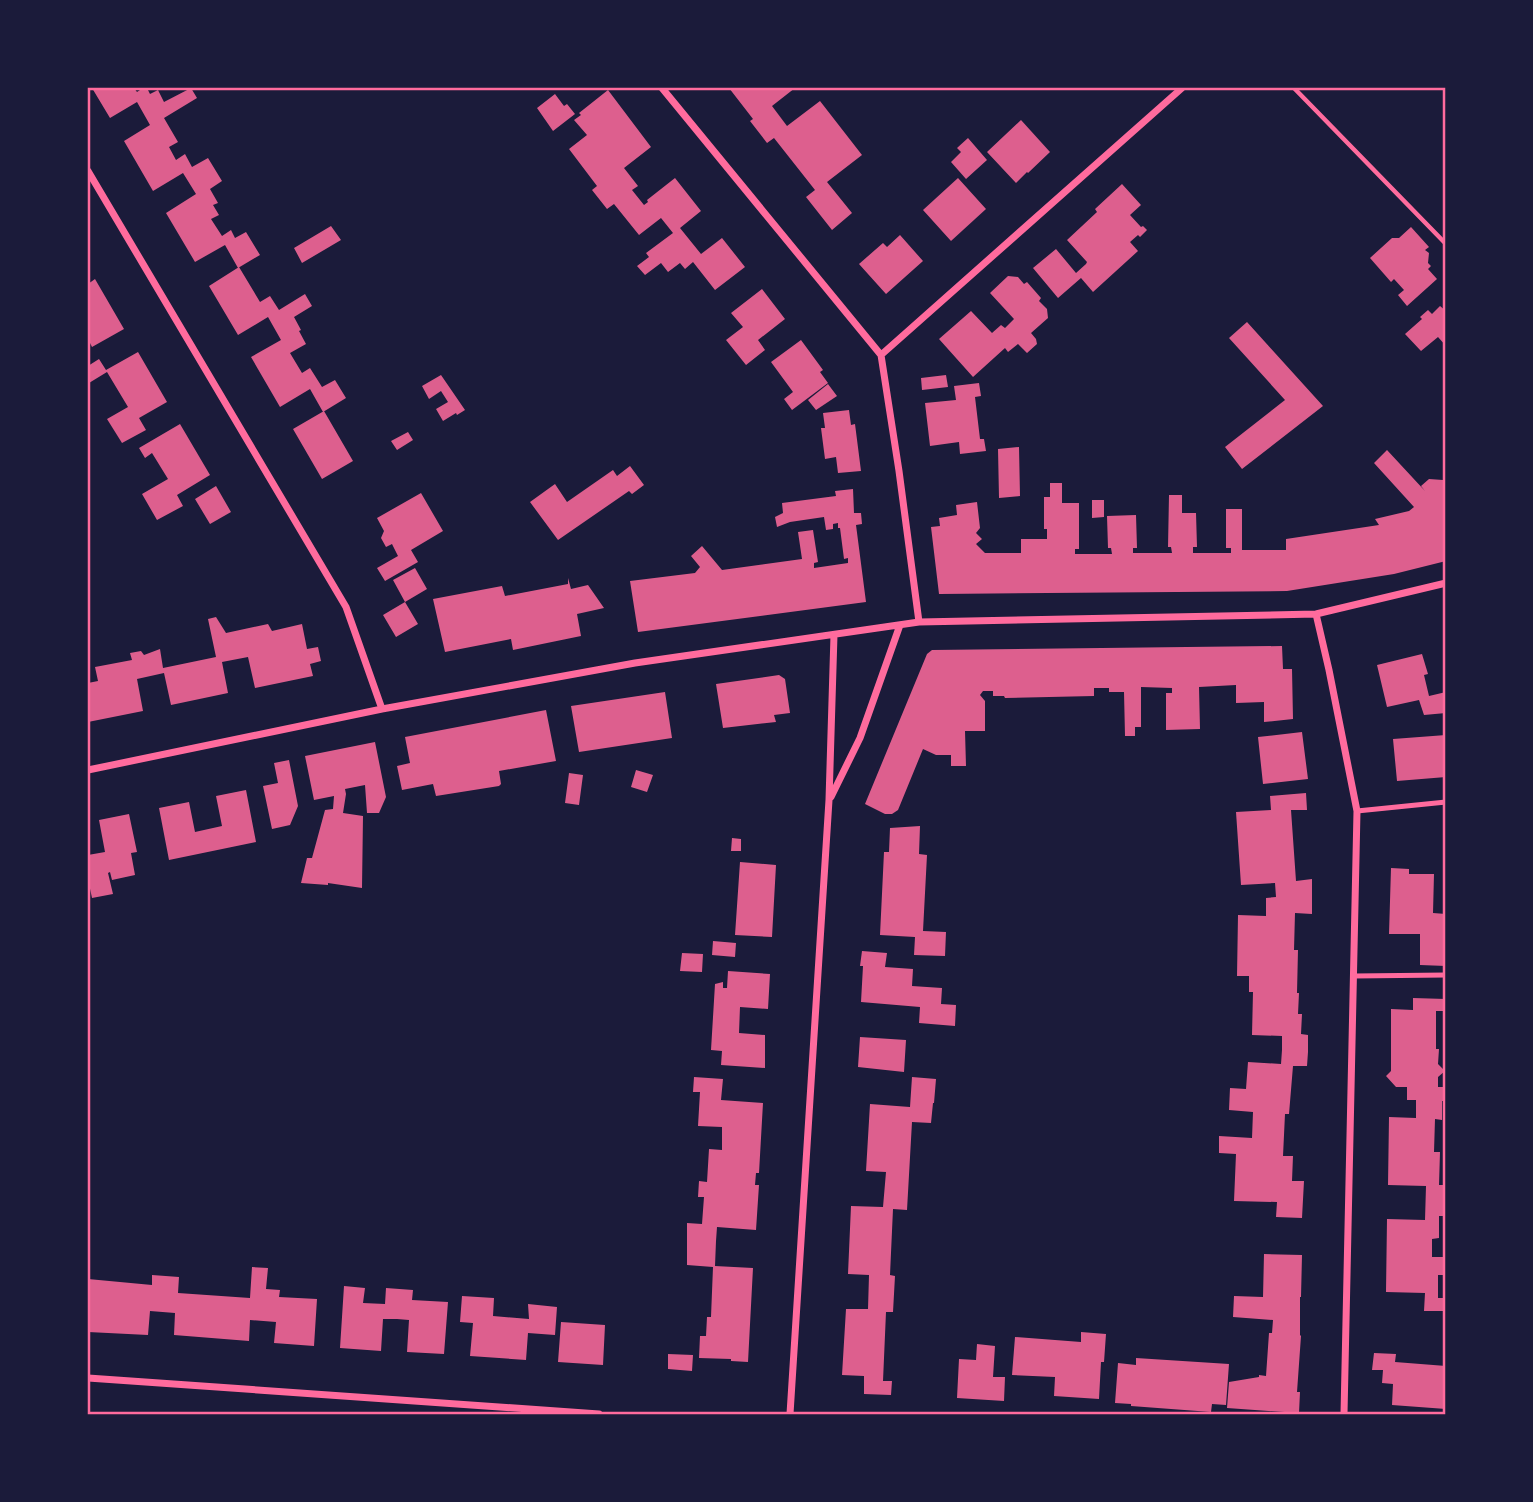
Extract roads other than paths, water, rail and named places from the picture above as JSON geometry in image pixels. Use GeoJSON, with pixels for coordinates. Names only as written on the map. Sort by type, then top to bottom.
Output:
{"type":"FeatureCollection","features":[{"type":"Feature","properties":{"kind":"street"},"geometry":{"type":"LineString","coordinates":[[662,88],[881,355],[919,622]]}},
{"type":"Feature","properties":{"kind":"street"},"geometry":{"type":"LineString","coordinates":[[881,355],[1182,88]]}},
{"type":"Feature","properties":{"kind":"street"},"geometry":{"type":"LineString","coordinates":[[88,171],[346,607],[382,709]]}},
{"type":"Feature","properties":{"kind":"street"},"geometry":{"type":"LineString","coordinates":[[88,770],[382,709],[635,663],[919,622],[1316,614],[1446,583]]}},
{"type":"Feature","properties":{"kind":"street"},"geometry":{"type":"LineString","coordinates":[[1316,614],[1357,811],[1344,1415]]}},
{"type":"Feature","properties":{"kind":"street"},"geometry":{"type":"LineString","coordinates":[[829,800],[860,738],[900,625]]}},
{"type":"Feature","properties":{"kind":"street"},"geometry":{"type":"LineString","coordinates":[[790,1415],[829,800],[834,635]]}},
{"type":"Feature","properties":{"kind":"street"},"geometry":{"type":"LineString","coordinates":[[88,1378],[599,1415]]}},
{"type":"Feature","properties":{"kind":"lane"},"geometry":{"type":"LineString","coordinates":[[1357,811],[1446,802]]}},
{"type":"Feature","properties":{"kind":"lane"},"geometry":{"type":"LineString","coordinates":[[1354,976],[1446,975]]}}]}
